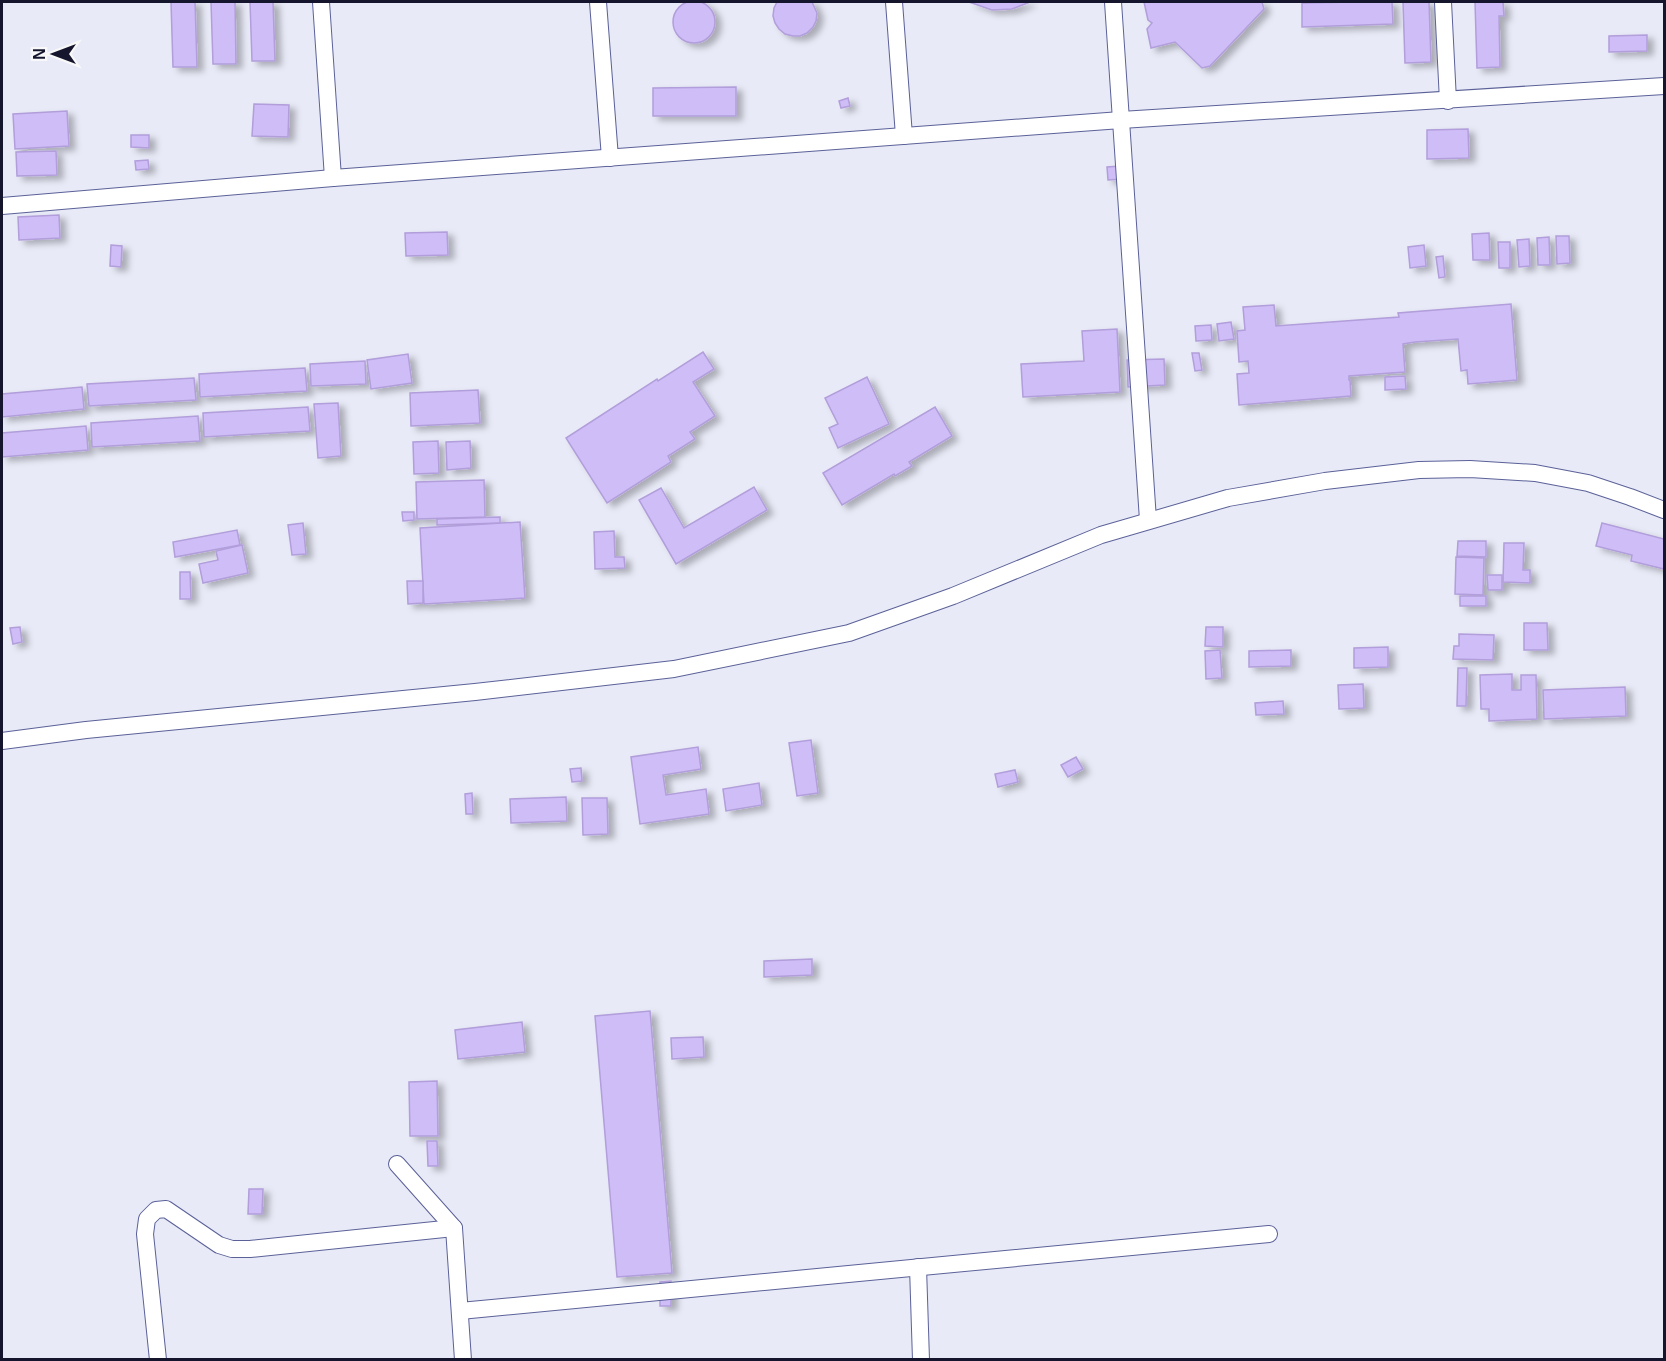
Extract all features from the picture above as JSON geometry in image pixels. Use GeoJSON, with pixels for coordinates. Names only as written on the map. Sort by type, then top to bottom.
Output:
{"type":"FeatureCollection","features":[{"type":"Feature","properties":{"kind":"lane"},"geometry":{"type":"LineString","coordinates":[[321,2],[333,178]]}},
{"type":"Feature","properties":{"kind":"lane"},"geometry":{"type":"LineString","coordinates":[[598,2],[610,158]]}},
{"type":"Feature","properties":{"kind":"lane"},"geometry":{"type":"LineString","coordinates":[[894,2],[904,136]]}},
{"type":"Feature","properties":{"kind":"lane"},"geometry":{"type":"LineString","coordinates":[[1113,2],[1148,520]]}},
{"type":"Feature","properties":{"kind":"lane"},"geometry":{"type":"LineString","coordinates":[[1443,2],[1448,101]]}},
{"type":"Feature","properties":{"kind":"lane"},"geometry":{"type":"LineString","coordinates":[[2,206],[333,178],[1121,120],[1665,86]]}},
{"type":"Feature","properties":{"kind":"lane"},"geometry":{"type":"LineString","coordinates":[[2,741],[674,669],[849,633],[953,596],[1101,535],[1228,498],[1291,486],[1419,470],[1470,469],[1535,473],[1588,483],[1665,510]]}},
{"type":"Feature","properties":{"kind":"lane"},"geometry":{"type":"LineString","coordinates":[[397,1164],[453,1228],[463,1359]]}},
{"type":"Feature","properties":{"kind":"lane"},"geometry":{"type":"LineString","coordinates":[[158,1359],[145,1234],[147,1219],[156,1210],[166,1209],[219,1245],[232,1249],[453,1228]]}},
{"type":"Feature","properties":{"kind":"lane"},"geometry":{"type":"LineString","coordinates":[[460,1311],[1269,1234]]}},
{"type":"Feature","properties":{"kind":"lane"},"geometry":{"type":"LineString","coordinates":[[918,1267],[921,1359]]}},
{"type":"Feature","properties":{"kind":"building"},"geometry":{"type":"Polygon","coordinates":[[[694,1],[702,2],[709,7],[714,14],[714,30],[709,37],[702,42],[694,43],[686,42],[679,37],[674,30],[673,22],[674,14],[679,7],[686,2],[694,1]]]}},
{"type":"Feature","properties":{"kind":"building"},"geometry":{"type":"Polygon","coordinates":[[[171,2],[195,2],[197,67],[173,67],[171,2]]]}},
{"type":"Feature","properties":{"kind":"building"},"geometry":{"type":"Polygon","coordinates":[[[211,2],[235,2],[236,64],[213,64],[211,2]]]}},
{"type":"Feature","properties":{"kind":"building"},"geometry":{"type":"Polygon","coordinates":[[[250,2],[273,2],[275,61],[252,61],[250,2]]]}},
{"type":"Feature","properties":{"kind":"building"},"geometry":{"type":"Polygon","coordinates":[[[777,2],[812,2],[817,13],[813,27],[800,36],[785,34],[775,23],[773,16],[777,2]]]}},
{"type":"Feature","properties":{"kind":"building"},"geometry":{"type":"Polygon","coordinates":[[[969,2],[1030,2],[1012,9],[992,10],[969,2]]]}},
{"type":"Feature","properties":{"kind":"building"},"geometry":{"type":"Polygon","coordinates":[[[1144,2],[1262,2],[1264,9],[1210,66],[1202,68],[1175,42],[1151,48],[1147,29],[1152,23],[1148,20],[1144,2]]]}},
{"type":"Feature","properties":{"kind":"building"},"geometry":{"type":"Polygon","coordinates":[[[1392,2],[1393,24],[1302,27],[1302,3],[1392,2]]]}},
{"type":"Feature","properties":{"kind":"building"},"geometry":{"type":"Polygon","coordinates":[[[1403,2],[1429,2],[1431,62],[1405,63],[1403,2]]]}},
{"type":"Feature","properties":{"kind":"building"},"geometry":{"type":"Polygon","coordinates":[[[1475,2],[1503,2],[1504,16],[1499,16],[1500,67],[1477,68],[1475,2]]]}},
{"type":"Feature","properties":{"kind":"building"},"geometry":{"type":"Polygon","coordinates":[[[1647,35],[1647,51],[1609,52],[1609,36],[1647,35]]]}},
{"type":"Feature","properties":{"kind":"building"},"geometry":{"type":"Polygon","coordinates":[[[736,87],[736,116],[653,116],[653,88],[736,87]]]}},
{"type":"Feature","properties":{"kind":"building"},"geometry":{"type":"Polygon","coordinates":[[[848,98],[850,106],[841,108],[839,101],[848,98]]]}},
{"type":"Feature","properties":{"kind":"building"},"geometry":{"type":"Polygon","coordinates":[[[254,104],[289,105],[288,137],[252,136],[254,104]]]}},
{"type":"Feature","properties":{"kind":"building"},"geometry":{"type":"Polygon","coordinates":[[[67,111],[69,146],[15,149],[13,114],[67,111]]]}},
{"type":"Feature","properties":{"kind":"building"},"geometry":{"type":"Polygon","coordinates":[[[1468,129],[1469,158],[1427,159],[1427,130],[1468,129]]]}},
{"type":"Feature","properties":{"kind":"building"},"geometry":{"type":"Polygon","coordinates":[[[131,135],[149,135],[149,148],[131,147],[131,135]]]}},
{"type":"Feature","properties":{"kind":"building"},"geometry":{"type":"Polygon","coordinates":[[[56,151],[57,175],[17,176],[16,152],[56,151]]]}},
{"type":"Feature","properties":{"kind":"building"},"geometry":{"type":"Polygon","coordinates":[[[148,160],[149,169],[136,170],[135,161],[148,160]]]}},
{"type":"Feature","properties":{"kind":"building"},"geometry":{"type":"Polygon","coordinates":[[[1120,166],[1121,179],[1108,180],[1107,167],[1120,166]]]}},
{"type":"Feature","properties":{"kind":"building"},"geometry":{"type":"Polygon","coordinates":[[[59,215],[60,238],[19,240],[18,217],[59,215]]]}},
{"type":"Feature","properties":{"kind":"building"},"geometry":{"type":"Polygon","coordinates":[[[447,232],[448,255],[406,256],[405,233],[447,232]]]}},
{"type":"Feature","properties":{"kind":"building"},"geometry":{"type":"Polygon","coordinates":[[[1489,233],[1490,260],[1473,260],[1472,234],[1489,233]]]}},
{"type":"Feature","properties":{"kind":"building"},"geometry":{"type":"Polygon","coordinates":[[[1556,236],[1569,236],[1570,263],[1557,264],[1556,236]]]}},
{"type":"Feature","properties":{"kind":"building"},"geometry":{"type":"Polygon","coordinates":[[[1549,237],[1550,265],[1538,265],[1537,238],[1549,237]]]}},
{"type":"Feature","properties":{"kind":"building"},"geometry":{"type":"Polygon","coordinates":[[[1529,239],[1530,266],[1519,267],[1517,240],[1529,239]]]}},
{"type":"Feature","properties":{"kind":"building"},"geometry":{"type":"Polygon","coordinates":[[[1498,242],[1510,242],[1510,268],[1499,268],[1498,242]]]}},
{"type":"Feature","properties":{"kind":"building"},"geometry":{"type":"Polygon","coordinates":[[[111,245],[122,246],[121,267],[110,266],[111,245]]]}},
{"type":"Feature","properties":{"kind":"building"},"geometry":{"type":"Polygon","coordinates":[[[1424,245],[1426,266],[1410,268],[1408,247],[1424,245]]]}},
{"type":"Feature","properties":{"kind":"building"},"geometry":{"type":"Polygon","coordinates":[[[1443,256],[1445,277],[1439,278],[1436,257],[1443,256]]]}},
{"type":"Feature","properties":{"kind":"building"},"geometry":{"type":"Polygon","coordinates":[[[1511,304],[1517,380],[1468,384],[1467,370],[1461,371],[1458,339],[1415,342],[1403,344],[1405,372],[1349,376],[1351,396],[1239,405],[1237,374],[1249,373],[1248,361],[1239,362],[1237,331],[1245,330],[1243,307],[1274,305],[1276,326],[1399,317],[1398,313],[1511,304]]]}},
{"type":"Feature","properties":{"kind":"building"},"geometry":{"type":"Polygon","coordinates":[[[1231,322],[1234,339],[1219,341],[1217,324],[1231,322]]]}},
{"type":"Feature","properties":{"kind":"building"},"geometry":{"type":"Polygon","coordinates":[[[1211,325],[1212,340],[1196,341],[1195,326],[1211,325]]]}},
{"type":"Feature","properties":{"kind":"building"},"geometry":{"type":"Polygon","coordinates":[[[1117,329],[1120,392],[1023,397],[1021,364],[1084,361],[1082,331],[1117,329]]]}},
{"type":"Feature","properties":{"kind":"building"},"geometry":{"type":"Polygon","coordinates":[[[703,352],[714,369],[693,382],[715,416],[690,432],[695,439],[668,456],[671,462],[607,503],[566,438],[703,352]]]}},
{"type":"Feature","properties":{"kind":"building"},"geometry":{"type":"Polygon","coordinates":[[[1192,353],[1199,353],[1202,370],[1195,371],[1192,353]]]}},
{"type":"Feature","properties":{"kind":"building"},"geometry":{"type":"Polygon","coordinates":[[[408,354],[412,383],[371,389],[367,360],[408,354]]]}},
{"type":"Feature","properties":{"kind":"building"},"geometry":{"type":"Polygon","coordinates":[[[1164,359],[1165,385],[1128,387],[1127,360],[1164,359]]]}},
{"type":"Feature","properties":{"kind":"building"},"geometry":{"type":"Polygon","coordinates":[[[365,361],[366,384],[311,386],[310,364],[365,361]]]}},
{"type":"Feature","properties":{"kind":"building"},"geometry":{"type":"Polygon","coordinates":[[[305,368],[307,391],[200,397],[199,374],[305,368]]]}},
{"type":"Feature","properties":{"kind":"building"},"geometry":{"type":"Polygon","coordinates":[[[1405,376],[1406,389],[1385,390],[1385,377],[1405,376]]]}},
{"type":"Feature","properties":{"kind":"building"},"geometry":{"type":"Polygon","coordinates":[[[867,377],[889,424],[838,448],[829,428],[838,424],[825,398],[867,377]]]}},
{"type":"Feature","properties":{"kind":"building"},"geometry":{"type":"Polygon","coordinates":[[[194,378],[196,400],[89,406],[87,384],[194,378]]]}},
{"type":"Feature","properties":{"kind":"building"},"geometry":{"type":"Polygon","coordinates":[[[82,387],[84,409],[2,417],[2,394],[82,387]]]}},
{"type":"Feature","properties":{"kind":"building"},"geometry":{"type":"Polygon","coordinates":[[[478,390],[480,423],[411,426],[410,393],[478,390]]]}},
{"type":"Feature","properties":{"kind":"building"},"geometry":{"type":"Polygon","coordinates":[[[338,403],[341,456],[318,458],[314,404],[338,403]]]}},
{"type":"Feature","properties":{"kind":"building"},"geometry":{"type":"Polygon","coordinates":[[[308,407],[310,431],[204,437],[203,413],[308,407]]]}},
{"type":"Feature","properties":{"kind":"building"},"geometry":{"type":"Polygon","coordinates":[[[935,407],[952,436],[909,462],[912,466],[842,505],[823,473],[935,407]]]}},
{"type":"Feature","properties":{"kind":"building"},"geometry":{"type":"Polygon","coordinates":[[[198,416],[200,441],[92,447],[91,423],[198,416]]]}},
{"type":"Feature","properties":{"kind":"building"},"geometry":{"type":"Polygon","coordinates":[[[86,426],[88,450],[2,457],[2,433],[86,426]]]}},
{"type":"Feature","properties":{"kind":"building"},"geometry":{"type":"Polygon","coordinates":[[[438,441],[439,473],[414,474],[413,442],[438,441]]]}},
{"type":"Feature","properties":{"kind":"building"},"geometry":{"type":"Polygon","coordinates":[[[470,441],[471,468],[447,470],[446,442],[470,441]]]}},
{"type":"Feature","properties":{"kind":"building"},"geometry":{"type":"Polygon","coordinates":[[[484,480],[485,517],[417,519],[416,482],[484,480]]]}},
{"type":"Feature","properties":{"kind":"building"},"geometry":{"type":"Polygon","coordinates":[[[754,487],[767,510],[676,564],[639,500],[661,488],[684,528],[754,487]]]}},
{"type":"Feature","properties":{"kind":"building"},"geometry":{"type":"Polygon","coordinates":[[[402,512],[414,512],[414,520],[403,521],[402,512]]]}},
{"type":"Feature","properties":{"kind":"building"},"geometry":{"type":"Polygon","coordinates":[[[500,517],[500,523],[437,525],[437,519],[500,517]]]}},
{"type":"Feature","properties":{"kind":"building"},"geometry":{"type":"Polygon","coordinates":[[[520,522],[525,598],[424,604],[420,528],[520,522]]]}},
{"type":"Feature","properties":{"kind":"building"},"geometry":{"type":"Polygon","coordinates":[[[303,523],[306,554],[292,555],[288,525],[303,523]]]}},
{"type":"Feature","properties":{"kind":"building"},"geometry":{"type":"Polygon","coordinates":[[[1602,523],[1664,539],[1664,569],[1631,561],[1632,555],[1596,546],[1602,523]]]}},
{"type":"Feature","properties":{"kind":"building"},"geometry":{"type":"Polygon","coordinates":[[[237,530],[240,545],[175,557],[173,542],[237,530]]]}},
{"type":"Feature","properties":{"kind":"building"},"geometry":{"type":"Polygon","coordinates":[[[614,531],[615,557],[624,557],[625,568],[595,569],[594,532],[614,531]]]}},
{"type":"Feature","properties":{"kind":"building"},"geometry":{"type":"Polygon","coordinates":[[[1458,541],[1486,541],[1486,557],[1457,556],[1458,541]]]}},
{"type":"Feature","properties":{"kind":"building"},"geometry":{"type":"Polygon","coordinates":[[[1504,543],[1524,543],[1523,570],[1530,570],[1530,583],[1503,582],[1504,543]]]}},
{"type":"Feature","properties":{"kind":"building"},"geometry":{"type":"Polygon","coordinates":[[[242,545],[248,573],[203,583],[199,564],[218,560],[216,551],[242,545]]]}},
{"type":"Feature","properties":{"kind":"building"},"geometry":{"type":"Polygon","coordinates":[[[1456,557],[1484,558],[1483,595],[1455,594],[1456,557]]]}},
{"type":"Feature","properties":{"kind":"building"},"geometry":{"type":"Polygon","coordinates":[[[180,572],[190,572],[191,599],[180,599],[180,572]]]}},
{"type":"Feature","properties":{"kind":"building"},"geometry":{"type":"Polygon","coordinates":[[[1487,575],[1502,575],[1502,590],[1488,590],[1487,575]]]}},
{"type":"Feature","properties":{"kind":"building"},"geometry":{"type":"Polygon","coordinates":[[[407,581],[423,581],[423,603],[408,604],[407,581]]]}},
{"type":"Feature","properties":{"kind":"building"},"geometry":{"type":"Polygon","coordinates":[[[1460,596],[1486,596],[1486,606],[1460,606],[1460,596]]]}},
{"type":"Feature","properties":{"kind":"building"},"geometry":{"type":"Polygon","coordinates":[[[1524,623],[1547,623],[1548,650],[1524,650],[1524,623]]]}},
{"type":"Feature","properties":{"kind":"building"},"geometry":{"type":"Polygon","coordinates":[[[20,627],[22,642],[13,644],[10,628],[20,627]]]}},
{"type":"Feature","properties":{"kind":"building"},"geometry":{"type":"Polygon","coordinates":[[[1206,627],[1223,627],[1223,647],[1205,646],[1206,627]]]}},
{"type":"Feature","properties":{"kind":"building"},"geometry":{"type":"Polygon","coordinates":[[[1459,634],[1494,635],[1493,660],[1453,659],[1454,646],[1459,646],[1459,634]]]}},
{"type":"Feature","properties":{"kind":"building"},"geometry":{"type":"Polygon","coordinates":[[[1388,647],[1388,667],[1354,668],[1354,648],[1388,647]]]}},
{"type":"Feature","properties":{"kind":"building"},"geometry":{"type":"Polygon","coordinates":[[[1220,650],[1222,678],[1206,679],[1205,651],[1220,650]]]}},
{"type":"Feature","properties":{"kind":"building"},"geometry":{"type":"Polygon","coordinates":[[[1291,650],[1291,666],[1249,667],[1249,651],[1291,650]]]}},
{"type":"Feature","properties":{"kind":"building"},"geometry":{"type":"Polygon","coordinates":[[[1458,668],[1467,668],[1466,706],[1457,706],[1458,668]]]}},
{"type":"Feature","properties":{"kind":"building"},"geometry":{"type":"Polygon","coordinates":[[[1512,674],[1512,690],[1521,690],[1521,675],[1536,675],[1537,719],[1489,721],[1489,709],[1481,709],[1480,675],[1512,674]]]}},
{"type":"Feature","properties":{"kind":"building"},"geometry":{"type":"Polygon","coordinates":[[[1363,684],[1364,708],[1339,709],[1338,685],[1363,684]]]}},
{"type":"Feature","properties":{"kind":"building"},"geometry":{"type":"Polygon","coordinates":[[[1625,687],[1626,716],[1544,719],[1543,690],[1625,687]]]}},
{"type":"Feature","properties":{"kind":"building"},"geometry":{"type":"Polygon","coordinates":[[[1283,701],[1284,714],[1256,715],[1255,703],[1283,701]]]}},
{"type":"Feature","properties":{"kind":"building"},"geometry":{"type":"Polygon","coordinates":[[[811,740],[818,793],[797,796],[789,743],[811,740]]]}},
{"type":"Feature","properties":{"kind":"building"},"geometry":{"type":"Polygon","coordinates":[[[698,747],[701,769],[663,775],[666,795],[706,789],[709,814],[640,824],[631,757],[698,747]]]}},
{"type":"Feature","properties":{"kind":"building"},"geometry":{"type":"Polygon","coordinates":[[[1076,757],[1083,769],[1068,777],[1061,765],[1076,757]]]}},
{"type":"Feature","properties":{"kind":"building"},"geometry":{"type":"Polygon","coordinates":[[[581,768],[582,781],[572,782],[570,769],[581,768]]]}},
{"type":"Feature","properties":{"kind":"building"},"geometry":{"type":"Polygon","coordinates":[[[1015,770],[1018,782],[998,787],[995,774],[1015,770]]]}},
{"type":"Feature","properties":{"kind":"building"},"geometry":{"type":"Polygon","coordinates":[[[759,783],[762,805],[726,811],[723,789],[759,783]]]}},
{"type":"Feature","properties":{"kind":"building"},"geometry":{"type":"Polygon","coordinates":[[[472,793],[473,814],[466,814],[465,794],[472,793]]]}},
{"type":"Feature","properties":{"kind":"building"},"geometry":{"type":"Polygon","coordinates":[[[566,797],[567,821],[511,823],[510,799],[566,797]]]}},
{"type":"Feature","properties":{"kind":"building"},"geometry":{"type":"Polygon","coordinates":[[[582,798],[607,798],[608,834],[583,835],[582,798]]]}},
{"type":"Feature","properties":{"kind":"building"},"geometry":{"type":"Polygon","coordinates":[[[812,959],[812,975],[764,977],[764,961],[812,959]]]}},
{"type":"Feature","properties":{"kind":"building"},"geometry":{"type":"Polygon","coordinates":[[[650,1011],[672,1273],[617,1277],[595,1016],[650,1011]]]}},
{"type":"Feature","properties":{"kind":"building"},"geometry":{"type":"Polygon","coordinates":[[[522,1022],[525,1052],[458,1059],[455,1030],[522,1022]]]}},
{"type":"Feature","properties":{"kind":"building"},"geometry":{"type":"Polygon","coordinates":[[[703,1037],[704,1057],[672,1059],[671,1038],[703,1037]]]}},
{"type":"Feature","properties":{"kind":"building"},"geometry":{"type":"Polygon","coordinates":[[[437,1081],[438,1136],[410,1136],[409,1082],[437,1081]]]}},
{"type":"Feature","properties":{"kind":"building"},"geometry":{"type":"Polygon","coordinates":[[[427,1141],[437,1141],[438,1166],[428,1166],[427,1141]]]}},
{"type":"Feature","properties":{"kind":"building"},"geometry":{"type":"Polygon","coordinates":[[[249,1189],[263,1189],[262,1214],[248,1214],[249,1189]]]}},
{"type":"Feature","properties":{"kind":"building"},"geometry":{"type":"Polygon","coordinates":[[[671,1281],[671,1306],[660,1306],[660,1282],[671,1281]]]}}]}
